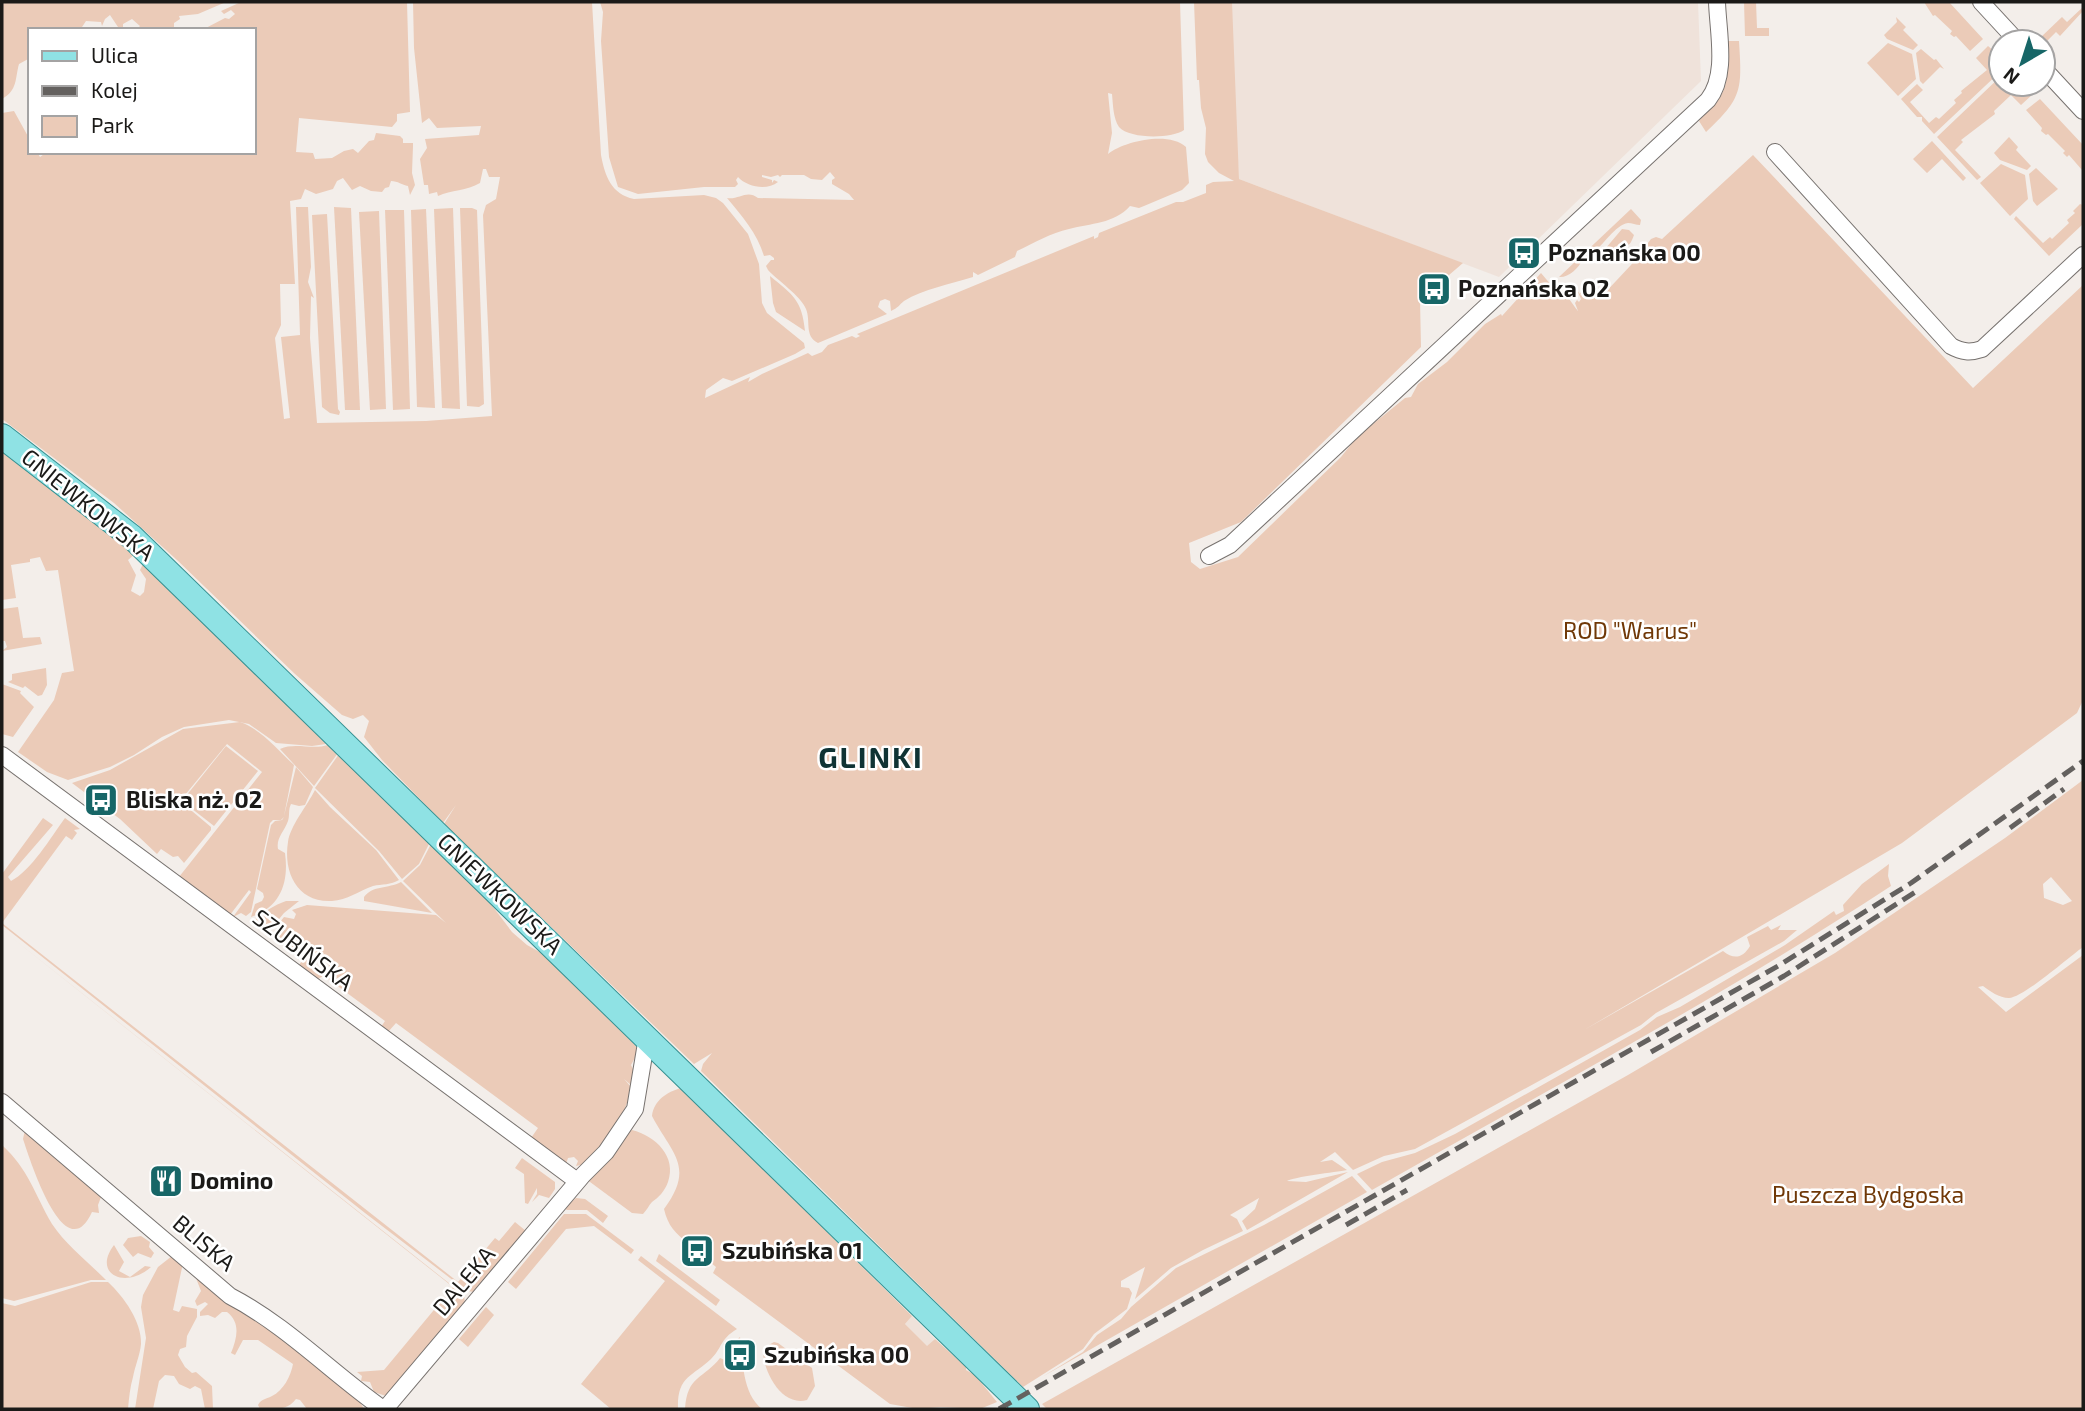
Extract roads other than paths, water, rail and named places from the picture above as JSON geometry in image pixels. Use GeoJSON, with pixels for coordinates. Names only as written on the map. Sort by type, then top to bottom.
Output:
{"type":"FeatureCollection","features":[{"type":"Feature","properties":{"kind":"main road","name":"GNIEWKOWSKA"},"geometry":{"type":"LineString","coordinates":[[2,436],[132,537],[1027,1409]]}},
{"type":"Feature","properties":{"kind":"street"},"geometry":{"type":"LineString","coordinates":[[1209,556],[1230,545],[1708,100],[1716,89],[1719,78],[1717,2]]}},
{"type":"Feature","properties":{"kind":"street"},"geometry":{"type":"LineString","coordinates":[[1981,2],[2005,28]]}},
{"type":"Feature","properties":{"kind":"street"},"geometry":{"type":"LineString","coordinates":[[2057,83],[2083,111]]}},
{"type":"Feature","properties":{"kind":"street"},"geometry":{"type":"LineString","coordinates":[[1776,152],[1951,346],[1960,351],[1974,352],[1982,349],[2083,255]]}},
{"type":"Feature","properties":{"kind":"street","name":"SZUBIŃSKA"},"geometry":{"type":"LineString","coordinates":[[2,755],[578,1181]]}},
{"type":"Feature","properties":{"kind":"street","name":"DALEKA"},"geometry":{"type":"LineString","coordinates":[[384,1409],[578,1181],[606,1152],[635,1109],[647,1037]]}},
{"type":"Feature","properties":{"kind":"street","name":"BLISKA"},"geometry":{"type":"LineString","coordinates":[[2,1102],[230,1296],[260,1311],[350,1386],[384,1409]]}},
{"type":"Feature","properties":{"kind":"railway"},"geometry":{"type":"LineString","coordinates":[[999,1409],[1778,966],[1911,883],[2083,761]]}},
{"type":"Feature","properties":{"kind":"railway"},"geometry":{"type":"LineString","coordinates":[[2010,828],[2064,789]]}},
{"type":"Feature","properties":{"kind":"railway"},"geometry":{"type":"LineString","coordinates":[[1651,1052],[1784,976],[1920,889]]}},
{"type":"Feature","properties":{"kind":"railway"},"geometry":{"type":"LineString","coordinates":[[1346,1225],[1407,1190]]}},
{"type":"Feature","properties":{"kind":"place","name":"Poznańska 00"},"geometry":{"type":"Point","coordinates":[1524,253]}},
{"type":"Feature","properties":{"kind":"place","name":"Poznańska 02"},"geometry":{"type":"Point","coordinates":[1434,289]}},
{"type":"Feature","properties":{"kind":"place","name":"Bliska nż. 02"},"geometry":{"type":"Point","coordinates":[101,800]}},
{"type":"Feature","properties":{"kind":"place","name":"Domino"},"geometry":{"type":"Point","coordinates":[166,1181]}},
{"type":"Feature","properties":{"kind":"place","name":"Szubińska 01"},"geometry":{"type":"Point","coordinates":[697,1251]}},
{"type":"Feature","properties":{"kind":"place","name":"Szubińska 00"},"geometry":{"type":"Point","coordinates":[740,1355]}},
{"type":"Feature","properties":{"kind":"district","name":"GLINKI"},"geometry":{"type":"Point","coordinates":[871,758]}},
{"type":"Feature","properties":{"kind":"park label","name":"ROD \"Warus\""},"geometry":{"type":"Point","coordinates":[1630,631]}},
{"type":"Feature","properties":{"kind":"park label","name":"Puszcza Bydgoska"},"geometry":{"type":"Point","coordinates":[1868,1195]}}]}
